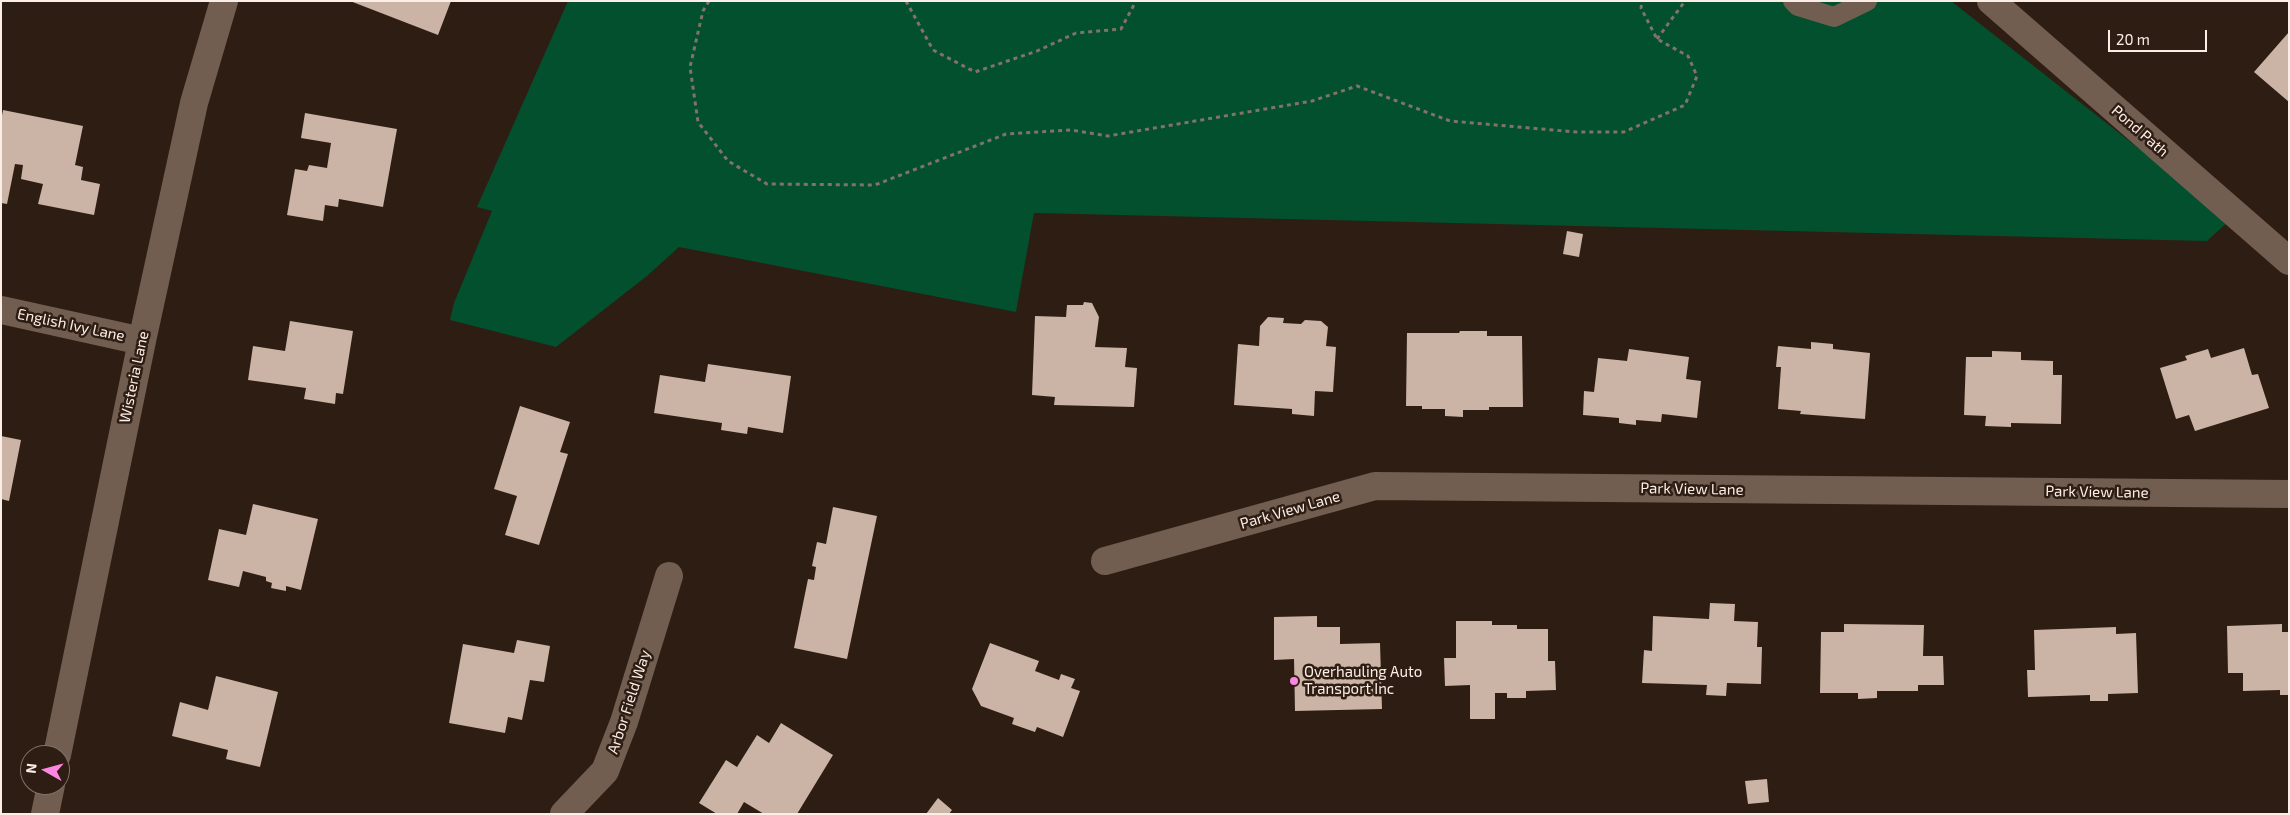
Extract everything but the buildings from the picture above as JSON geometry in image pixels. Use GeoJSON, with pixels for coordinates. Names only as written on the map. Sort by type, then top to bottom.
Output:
{"type":"FeatureCollection","features":[{"type":"Feature","properties":{"kind":"street","name":"Wisteria Lane"},"geometry":{"type":"LineString","coordinates":[[59,745],[142,341],[194,103],[224,1]]}},
{"type":"Feature","properties":{"kind":"street","name":"Pond Path"},"geometry":{"type":"LineString","coordinates":[[1991,1],[2289,261]]}},
{"type":"Feature","properties":{"kind":"street","name":"English Ivy Lane"},"geometry":{"type":"LineString","coordinates":[[1,310],[142,341]]}},
{"type":"Feature","properties":{"kind":"street","name":"Park View Lane"},"geometry":{"type":"LineString","coordinates":[[1105,561],[1375,486],[2289,494]]}},
{"type":"Feature","properties":{"kind":"street","name":"Arbor Field Way"},"geometry":{"type":"LineString","coordinates":[[564,814],[605,771],[624,722],[669,576]]}},
{"type":"Feature","properties":{"kind":"street"},"geometry":{"type":"LineString","coordinates":[[45,814],[49,795]]}},
{"type":"Feature","properties":{"kind":"lane"},"geometry":{"type":"LineString","coordinates":[[1793,1],[1798,6],[1834,17],[1867,1]]}},
{"type":"Feature","properties":{"kind":"path"},"geometry":{"type":"LineString","coordinates":[[709,1],[703,11],[690,67],[698,122],[728,161],[767,184],[875,185],[1006,134],[1071,130],[1108,136],[1312,101],[1357,86],[1450,121],[1576,132],[1624,132],[1684,105],[1697,76],[1688,56],[1656,39],[1641,8],[1642,1]]}},
{"type":"Feature","properties":{"kind":"path"},"geometry":{"type":"LineString","coordinates":[[906,1],[933,50],[975,72],[1037,51],[1076,33],[1121,29],[1136,1]]}},
{"type":"Feature","properties":{"kind":"path"},"geometry":{"type":"LineString","coordinates":[[1656,39],[1685,1]]}},
{"type":"Feature","properties":{"kind":"green space"},"geometry":{"type":"Polygon","coordinates":[[[568,1],[1951,1],[2230,220],[2207,241],[1034,213],[1016,312],[679,247],[647,276],[556,347],[450,320],[454,303],[492,211],[477,207],[568,1]]]}},
{"type":"Feature","properties":{"kind":"place","name":"Overhauling Auto Transport Inc"},"geometry":{"type":"Point","coordinates":[1294,681]}}]}
